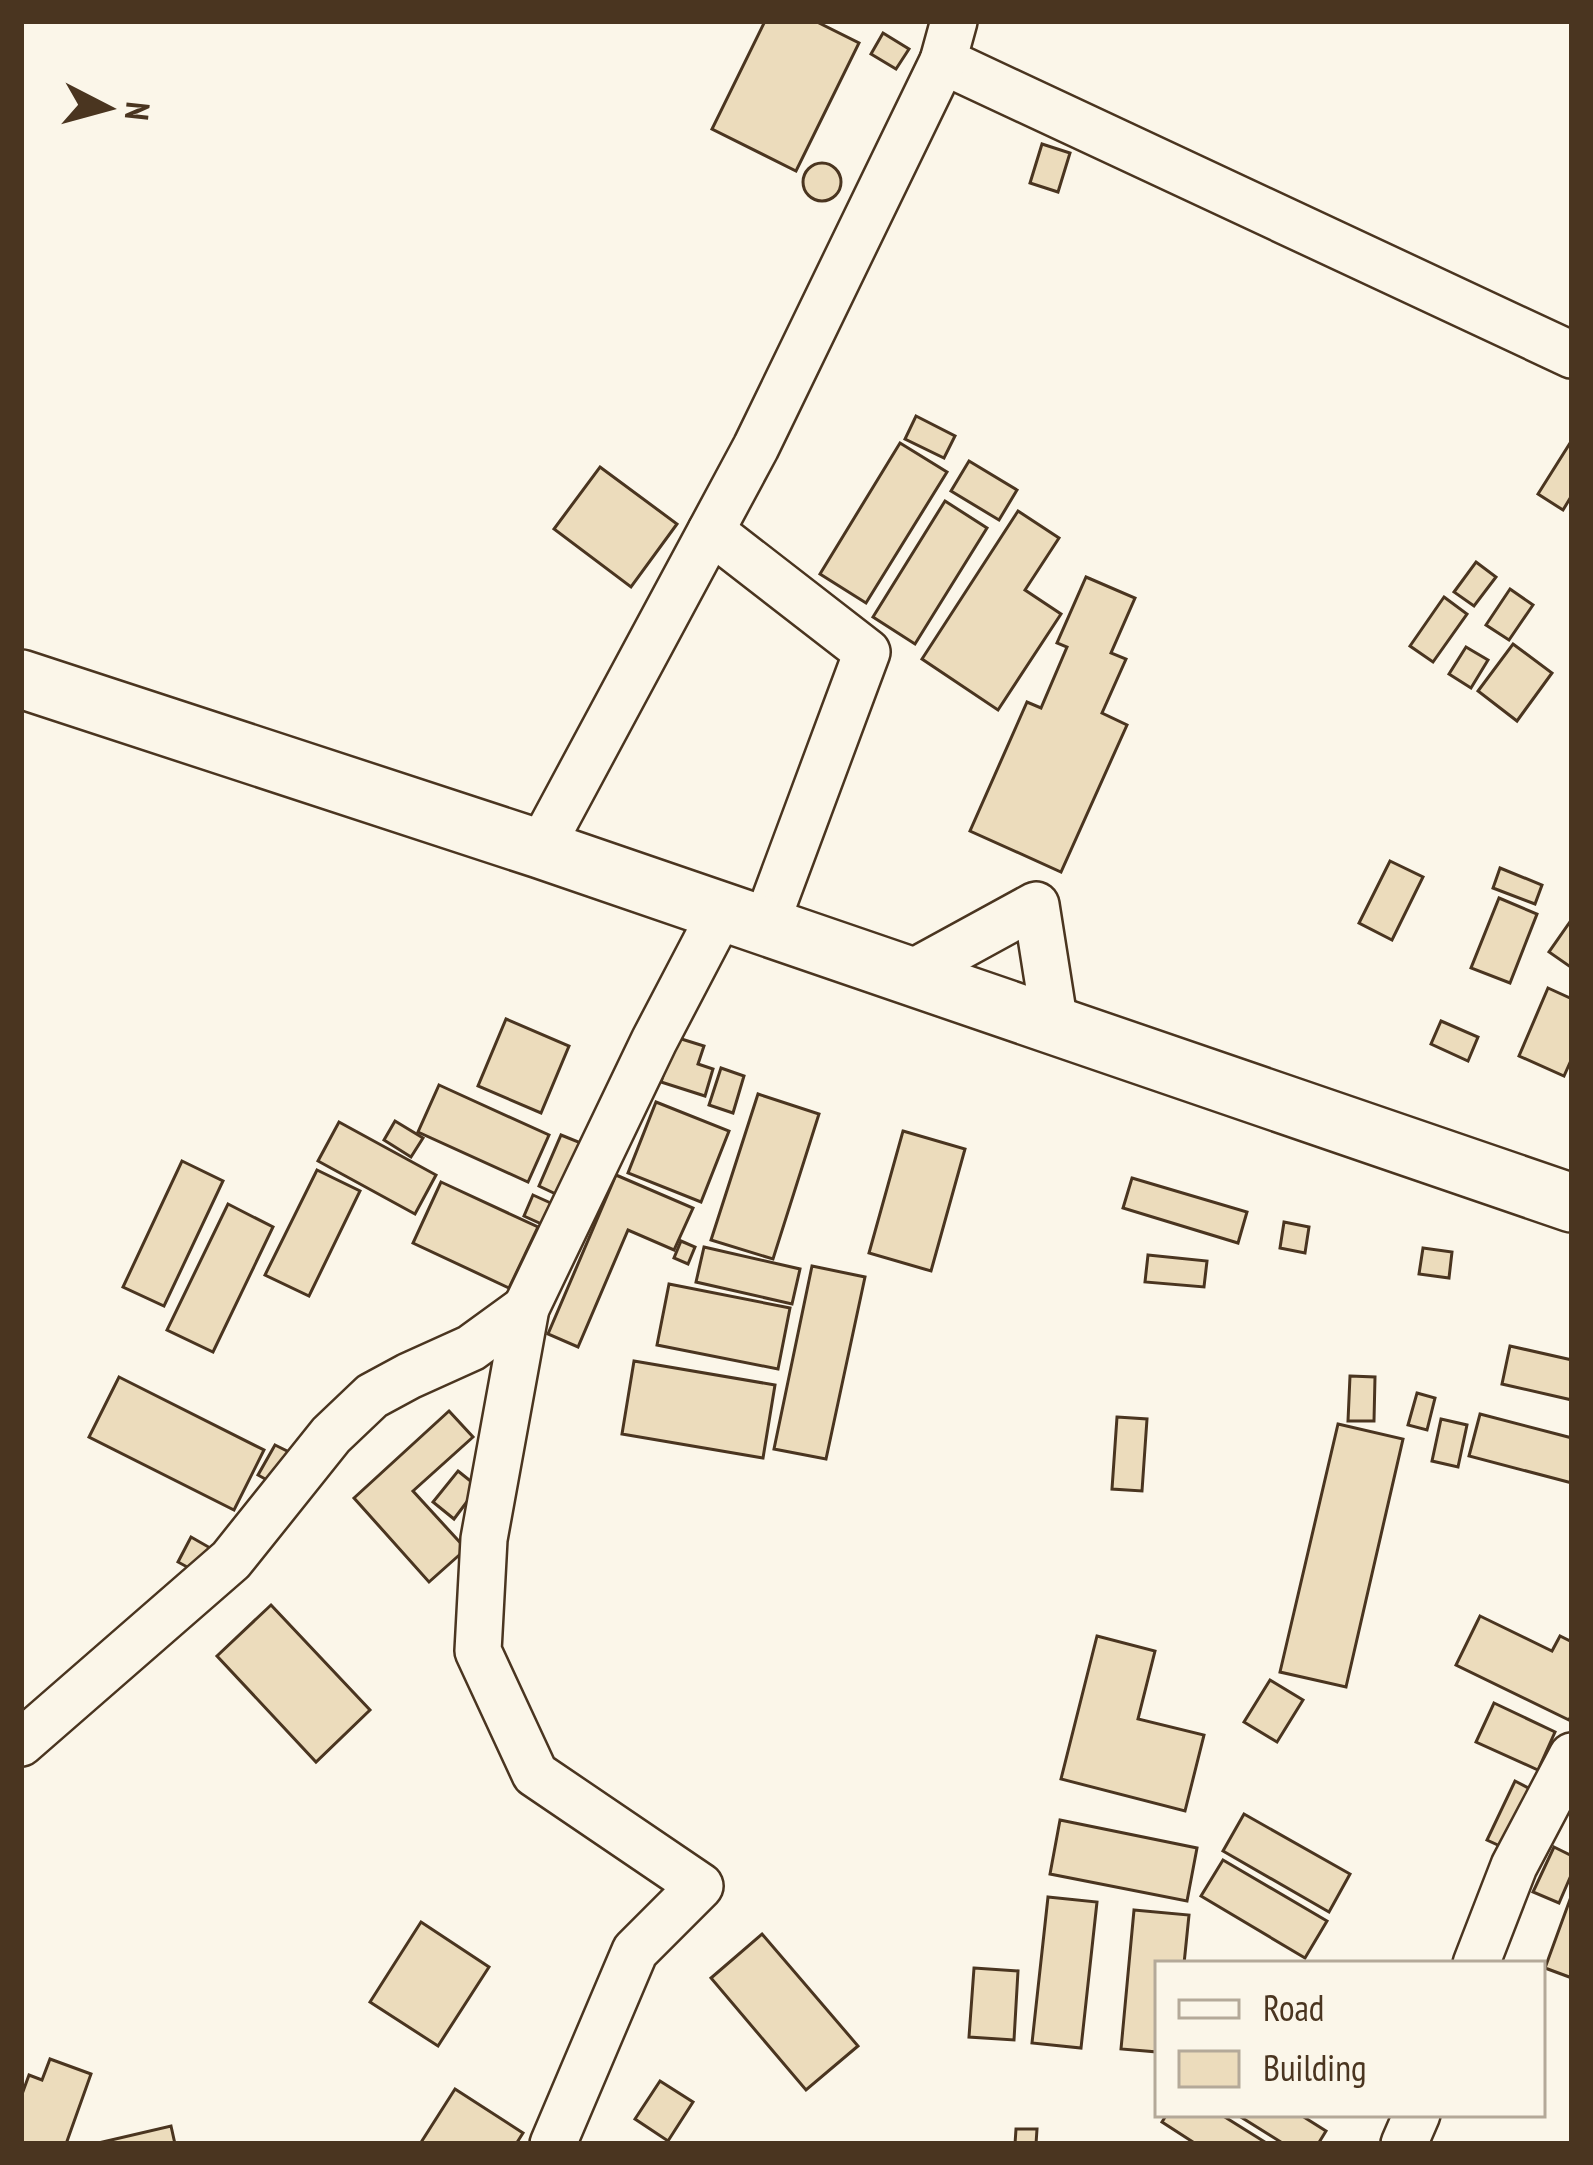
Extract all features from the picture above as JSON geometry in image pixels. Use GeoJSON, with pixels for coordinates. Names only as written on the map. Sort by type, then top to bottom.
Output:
{"type":"FeatureCollection","features":[{"type":"Feature","properties":{"kind":"main road"},"geometry":{"type":"LineString","coordinates":[[21,679],[540,849],[1572,1203]]}},
{"type":"Feature","properties":{"kind":"street"},"geometry":{"type":"LineString","coordinates":[[540,849],[756,447],[948,41],[1572,356]]}},
{"type":"Feature","properties":{"kind":"street"},"geometry":{"type":"LineString","coordinates":[[553,2144],[635,1951],[700,1886],[535,1774],[478,1651],[484,1539],[526,1308],[654,1041],[744,919],[867,652],[711,531]]}},
{"type":"Feature","properties":{"kind":"street"},"geometry":{"type":"LineString","coordinates":[[908,975],[1036,905],[1054,1025]]}},
{"type":"Feature","properties":{"kind":"street"},"geometry":{"type":"LineString","coordinates":[[21,1743],[231,1560],[331,1435],[372,1396],[471,1348],[526,1308]]}},
{"type":"Feature","properties":{"kind":"street"},"geometry":{"type":"LineString","coordinates":[[1477,1961],[1514,1866],[1572,1756]]}},
{"type":"Feature","properties":{"kind":"building"},"geometry":{"type":"Polygon","coordinates":[[[765,21],[815,21],[859,43],[796,171],[712,129],[765,21]]]}},
{"type":"Feature","properties":{"kind":"building"},"geometry":{"type":"Polygon","coordinates":[[[883,33],[909,49],[896,69],[871,54],[883,33]]]}},
{"type":"Feature","properties":{"kind":"building"},"geometry":{"type":"Polygon","coordinates":[[[1042,144],[1070,153],[1058,192],[1030,183],[1042,144]]]}},
{"type":"Feature","properties":{"kind":"building"},"geometry":{"type":"Polygon","coordinates":[[[822,163],[835,169],[841,182],[835,195],[822,201],[809,195],[803,182],[809,169],[822,163]]]}},
{"type":"Feature","properties":{"kind":"building"},"geometry":{"type":"Polygon","coordinates":[[[916,416],[955,436],[944,458],[905,439],[916,416]]]}},
{"type":"Feature","properties":{"kind":"building"},"geometry":{"type":"Polygon","coordinates":[[[1572,440],[1572,495],[1563,510],[1538,494],[1572,440]]]}},
{"type":"Feature","properties":{"kind":"building"},"geometry":{"type":"Polygon","coordinates":[[[900,443],[947,472],[866,603],[820,574],[900,443]]]}},
{"type":"Feature","properties":{"kind":"building"},"geometry":{"type":"Polygon","coordinates":[[[969,461],[1017,490],[999,520],[951,491],[969,461]]]}},
{"type":"Feature","properties":{"kind":"building"},"geometry":{"type":"Polygon","coordinates":[[[600,467],[677,524],[631,587],[554,529],[600,467]]]}},
{"type":"Feature","properties":{"kind":"building"},"geometry":{"type":"Polygon","coordinates":[[[945,501],[987,528],[915,644],[873,617],[945,501]]]}},
{"type":"Feature","properties":{"kind":"building"},"geometry":{"type":"Polygon","coordinates":[[[1018,511],[1059,538],[1025,590],[1061,614],[998,710],[922,659],[1018,511]]]}},
{"type":"Feature","properties":{"kind":"building"},"geometry":{"type":"Polygon","coordinates":[[[1476,562],[1496,577],[1474,606],[1454,592],[1476,562]]]}},
{"type":"Feature","properties":{"kind":"building"},"geometry":{"type":"Polygon","coordinates":[[[1086,577],[1135,598],[1111,653],[1126,659],[1102,713],[1127,725],[1061,872],[970,831],[1027,702],[1041,708],[1067,647],[1057,643],[1086,577]]]}},
{"type":"Feature","properties":{"kind":"building"},"geometry":{"type":"Polygon","coordinates":[[[1510,589],[1533,605],[1509,640],[1486,625],[1510,589]]]}},
{"type":"Feature","properties":{"kind":"building"},"geometry":{"type":"Polygon","coordinates":[[[1444,597],[1467,614],[1433,662],[1410,646],[1444,597]]]}},
{"type":"Feature","properties":{"kind":"building"},"geometry":{"type":"Polygon","coordinates":[[[1513,644],[1552,673],[1517,721],[1478,691],[1513,644]]]}},
{"type":"Feature","properties":{"kind":"building"},"geometry":{"type":"Polygon","coordinates":[[[1466,647],[1488,660],[1471,688],[1449,674],[1466,647]]]}},
{"type":"Feature","properties":{"kind":"building"},"geometry":{"type":"Polygon","coordinates":[[[1390,861],[1423,877],[1392,940],[1359,923],[1390,861]]]}},
{"type":"Feature","properties":{"kind":"building"},"geometry":{"type":"Polygon","coordinates":[[[1500,868],[1542,885],[1535,904],[1493,888],[1500,868]]]}},
{"type":"Feature","properties":{"kind":"building"},"geometry":{"type":"Polygon","coordinates":[[[1499,898],[1537,914],[1510,983],[1471,968],[1499,898]]]}},
{"type":"Feature","properties":{"kind":"building"},"geometry":{"type":"Polygon","coordinates":[[[1572,919],[1572,968],[1549,952],[1572,919]]]}},
{"type":"Feature","properties":{"kind":"building"},"geometry":{"type":"Polygon","coordinates":[[[1548,988],[1572,999],[1572,1058],[1564,1076],[1519,1056],[1548,988]]]}},
{"type":"Feature","properties":{"kind":"building"},"geometry":{"type":"Polygon","coordinates":[[[506,1019],[569,1046],[541,1113],[478,1086],[506,1019]]]}},
{"type":"Feature","properties":{"kind":"building"},"geometry":{"type":"Polygon","coordinates":[[[1441,1021],[1478,1037],[1468,1061],[1431,1044],[1441,1021]]]}},
{"type":"Feature","properties":{"kind":"building"},"geometry":{"type":"Polygon","coordinates":[[[675,1037],[704,1046],[698,1064],[713,1069],[705,1096],[661,1082],[675,1037]]]}},
{"type":"Feature","properties":{"kind":"building"},"geometry":{"type":"Polygon","coordinates":[[[721,1068],[744,1076],[733,1113],[709,1105],[721,1068]]]}},
{"type":"Feature","properties":{"kind":"building"},"geometry":{"type":"Polygon","coordinates":[[[439,1085],[549,1135],[528,1182],[418,1132],[439,1085]]]}},
{"type":"Feature","properties":{"kind":"building"},"geometry":{"type":"Polygon","coordinates":[[[758,1094],[819,1114],[773,1259],[711,1240],[758,1094]]]}},
{"type":"Feature","properties":{"kind":"building"},"geometry":{"type":"Polygon","coordinates":[[[656,1102],[729,1131],[701,1202],[628,1173],[656,1102]]]}},
{"type":"Feature","properties":{"kind":"building"},"geometry":{"type":"Polygon","coordinates":[[[395,1121],[423,1138],[411,1157],[384,1140],[395,1121]]]}},
{"type":"Feature","properties":{"kind":"building"},"geometry":{"type":"Polygon","coordinates":[[[339,1122],[436,1175],[415,1214],[318,1161],[339,1122]]]}},
{"type":"Feature","properties":{"kind":"building"},"geometry":{"type":"Polygon","coordinates":[[[903,1131],[965,1149],[931,1271],[869,1253],[903,1131]]]}},
{"type":"Feature","properties":{"kind":"building"},"geometry":{"type":"Polygon","coordinates":[[[561,1135],[581,1143],[558,1195],[539,1186],[561,1135]]]}},
{"type":"Feature","properties":{"kind":"building"},"geometry":{"type":"Polygon","coordinates":[[[182,1161],[223,1181],[164,1306],[123,1287],[182,1161]]]}},
{"type":"Feature","properties":{"kind":"building"},"geometry":{"type":"Polygon","coordinates":[[[317,1170],[360,1191],[309,1296],[265,1275],[317,1170]]]}},
{"type":"Feature","properties":{"kind":"building"},"geometry":{"type":"Polygon","coordinates":[[[616,1175],[693,1208],[674,1250],[628,1230],[578,1347],[548,1334],[616,1175]]]}},
{"type":"Feature","properties":{"kind":"building"},"geometry":{"type":"Polygon","coordinates":[[[1132,1178],[1247,1212],[1238,1243],[1123,1208],[1132,1178]]]}},
{"type":"Feature","properties":{"kind":"building"},"geometry":{"type":"Polygon","coordinates":[[[441,1182],[538,1227],[509,1288],[413,1243],[441,1182]]]}},
{"type":"Feature","properties":{"kind":"building"},"geometry":{"type":"Polygon","coordinates":[[[533,1195],[555,1205],[546,1226],[524,1216],[533,1195]]]}},
{"type":"Feature","properties":{"kind":"building"},"geometry":{"type":"Polygon","coordinates":[[[228,1204],[273,1227],[213,1352],[167,1330],[228,1204]]]}},
{"type":"Feature","properties":{"kind":"building"},"geometry":{"type":"Polygon","coordinates":[[[1284,1222],[1309,1227],[1305,1253],[1280,1248],[1284,1222]]]}},
{"type":"Feature","properties":{"kind":"building"},"geometry":{"type":"Polygon","coordinates":[[[681,1241],[695,1247],[688,1264],[674,1258],[681,1241]]]}},
{"type":"Feature","properties":{"kind":"building"},"geometry":{"type":"Polygon","coordinates":[[[704,1247],[800,1269],[792,1304],[696,1282],[704,1247]]]}},
{"type":"Feature","properties":{"kind":"building"},"geometry":{"type":"Polygon","coordinates":[[[1423,1248],[1452,1252],[1449,1278],[1419,1274],[1423,1248]]]}},
{"type":"Feature","properties":{"kind":"building"},"geometry":{"type":"Polygon","coordinates":[[[1148,1255],[1207,1261],[1204,1287],[1145,1282],[1148,1255]]]}},
{"type":"Feature","properties":{"kind":"building"},"geometry":{"type":"Polygon","coordinates":[[[812,1266],[865,1277],[826,1459],[774,1449],[812,1266]]]}},
{"type":"Feature","properties":{"kind":"building"},"geometry":{"type":"Polygon","coordinates":[[[669,1284],[790,1308],[778,1369],[657,1345],[669,1284]]]}},
{"type":"Feature","properties":{"kind":"building"},"geometry":{"type":"Polygon","coordinates":[[[1510,1346],[1572,1360],[1572,1400],[1502,1384],[1510,1346]]]}},
{"type":"Feature","properties":{"kind":"building"},"geometry":{"type":"Polygon","coordinates":[[[634,1361],[775,1385],[763,1458],[622,1434],[634,1361]]]}},
{"type":"Feature","properties":{"kind":"building"},"geometry":{"type":"Polygon","coordinates":[[[1350,1376],[1375,1377],[1374,1421],[1348,1421],[1350,1376]]]}},
{"type":"Feature","properties":{"kind":"building"},"geometry":{"type":"Polygon","coordinates":[[[119,1377],[264,1450],[234,1510],[89,1437],[119,1377]]]}},
{"type":"Feature","properties":{"kind":"building"},"geometry":{"type":"Polygon","coordinates":[[[1417,1393],[1435,1398],[1427,1430],[1408,1425],[1417,1393]]]}},
{"type":"Feature","properties":{"kind":"building"},"geometry":{"type":"Polygon","coordinates":[[[449,1411],[473,1437],[413,1491],[466,1549],[429,1582],[354,1498],[449,1411]]]}},
{"type":"Feature","properties":{"kind":"building"},"geometry":{"type":"Polygon","coordinates":[[[1480,1414],[1572,1438],[1572,1483],[1469,1456],[1480,1414]]]}},
{"type":"Feature","properties":{"kind":"building"},"geometry":{"type":"Polygon","coordinates":[[[1117,1417],[1147,1419],[1142,1491],[1112,1489],[1117,1417]]]}},
{"type":"Feature","properties":{"kind":"building"},"geometry":{"type":"Polygon","coordinates":[[[1441,1419],[1467,1425],[1458,1467],[1432,1461],[1441,1419]]]}},
{"type":"Feature","properties":{"kind":"building"},"geometry":{"type":"Polygon","coordinates":[[[1338,1424],[1403,1439],[1346,1687],[1280,1672],[1338,1424]]]}},
{"type":"Feature","properties":{"kind":"building"},"geometry":{"type":"Polygon","coordinates":[[[275,1445],[293,1454],[276,1485],[258,1475],[275,1445]]]}},
{"type":"Feature","properties":{"kind":"building"},"geometry":{"type":"Polygon","coordinates":[[[458,1471],[478,1487],[454,1519],[433,1502],[458,1471]]]}},
{"type":"Feature","properties":{"kind":"building"},"geometry":{"type":"Polygon","coordinates":[[[191,1537],[212,1549],[200,1574],[178,1562],[191,1537]]]}},
{"type":"Feature","properties":{"kind":"building"},"geometry":{"type":"Polygon","coordinates":[[[271,1605],[370,1710],[316,1762],[217,1656],[271,1605]]]}},
{"type":"Feature","properties":{"kind":"building"},"geometry":{"type":"Polygon","coordinates":[[[1480,1616],[1552,1651],[1560,1636],[1572,1642],[1569,1720],[1456,1665],[1480,1616]]]}},
{"type":"Feature","properties":{"kind":"building"},"geometry":{"type":"Polygon","coordinates":[[[1097,1636],[1155,1651],[1138,1719],[1204,1735],[1185,1811],[1061,1779],[1097,1636]]]}},
{"type":"Feature","properties":{"kind":"building"},"geometry":{"type":"Polygon","coordinates":[[[1270,1680],[1303,1700],[1277,1742],[1244,1722],[1270,1680]]]}},
{"type":"Feature","properties":{"kind":"building"},"geometry":{"type":"Polygon","coordinates":[[[1494,1703],[1555,1732],[1538,1770],[1476,1742],[1494,1703]]]}},
{"type":"Feature","properties":{"kind":"building"},"geometry":{"type":"Polygon","coordinates":[[[1515,1781],[1538,1793],[1511,1851],[1487,1840],[1515,1781]]]}},
{"type":"Feature","properties":{"kind":"building"},"geometry":{"type":"Polygon","coordinates":[[[1244,1814],[1350,1874],[1329,1912],[1223,1851],[1244,1814]]]}},
{"type":"Feature","properties":{"kind":"building"},"geometry":{"type":"Polygon","coordinates":[[[1060,1820],[1197,1848],[1187,1901],[1050,1874],[1060,1820]]]}},
{"type":"Feature","properties":{"kind":"building"},"geometry":{"type":"Polygon","coordinates":[[[1554,1847],[1572,1856],[1572,1873],[1559,1903],[1533,1892],[1554,1847]]]}},
{"type":"Feature","properties":{"kind":"building"},"geometry":{"type":"Polygon","coordinates":[[[1223,1860],[1327,1921],[1305,1958],[1201,1896],[1223,1860]]]}},
{"type":"Feature","properties":{"kind":"building"},"geometry":{"type":"Polygon","coordinates":[[[1572,1894],[1572,1978],[1545,1968],[1572,1894]]]}},
{"type":"Feature","properties":{"kind":"building"},"geometry":{"type":"Polygon","coordinates":[[[1048,1897],[1097,1902],[1081,2048],[1032,2043],[1048,1897]]]}},
{"type":"Feature","properties":{"kind":"building"},"geometry":{"type":"Polygon","coordinates":[[[1134,1910],[1189,1915],[1184,1961],[1155,1961],[1155,2052],[1121,2049],[1134,1910]]]}},
{"type":"Feature","properties":{"kind":"building"},"geometry":{"type":"Polygon","coordinates":[[[421,1922],[489,1967],[438,2046],[370,2002],[421,1922]]]}},
{"type":"Feature","properties":{"kind":"building"},"geometry":{"type":"Polygon","coordinates":[[[762,1934],[858,2046],[806,2090],[711,1978],[762,1934]]]}},
{"type":"Feature","properties":{"kind":"building"},"geometry":{"type":"Polygon","coordinates":[[[974,1968],[1018,1971],[1014,2040],[969,2037],[974,1968]]]}},
{"type":"Feature","properties":{"kind":"building"},"geometry":{"type":"Polygon","coordinates":[[[50,2059],[91,2074],[66,2144],[21,2144],[21,2097],[29,2075],[42,2080],[50,2059]]]}},
{"type":"Feature","properties":{"kind":"building"},"geometry":{"type":"Polygon","coordinates":[[[660,2081],[693,2102],[668,2141],[635,2119],[660,2081]]]}},
{"type":"Feature","properties":{"kind":"building"},"geometry":{"type":"Polygon","coordinates":[[[455,2089],[523,2133],[516,2144],[420,2144],[455,2089]]]}},
{"type":"Feature","properties":{"kind":"building"},"geometry":{"type":"Polygon","coordinates":[[[1165,2117],[1225,2117],[1268,2144],[1196,2144],[1162,2122],[1165,2117]]]}},
{"type":"Feature","properties":{"kind":"building"},"geometry":{"type":"Polygon","coordinates":[[[1241,2117],[1304,2117],[1326,2131],[1318,2144],[1284,2144],[1241,2117]]]}},
{"type":"Feature","properties":{"kind":"building"},"geometry":{"type":"Polygon","coordinates":[[[171,2126],[175,2144],[94,2144],[171,2126]]]}},
{"type":"Feature","properties":{"kind":"building"},"geometry":{"type":"Polygon","coordinates":[[[1016,2129],[1037,2129],[1036,2144],[1015,2144],[1016,2129]]]}}]}
